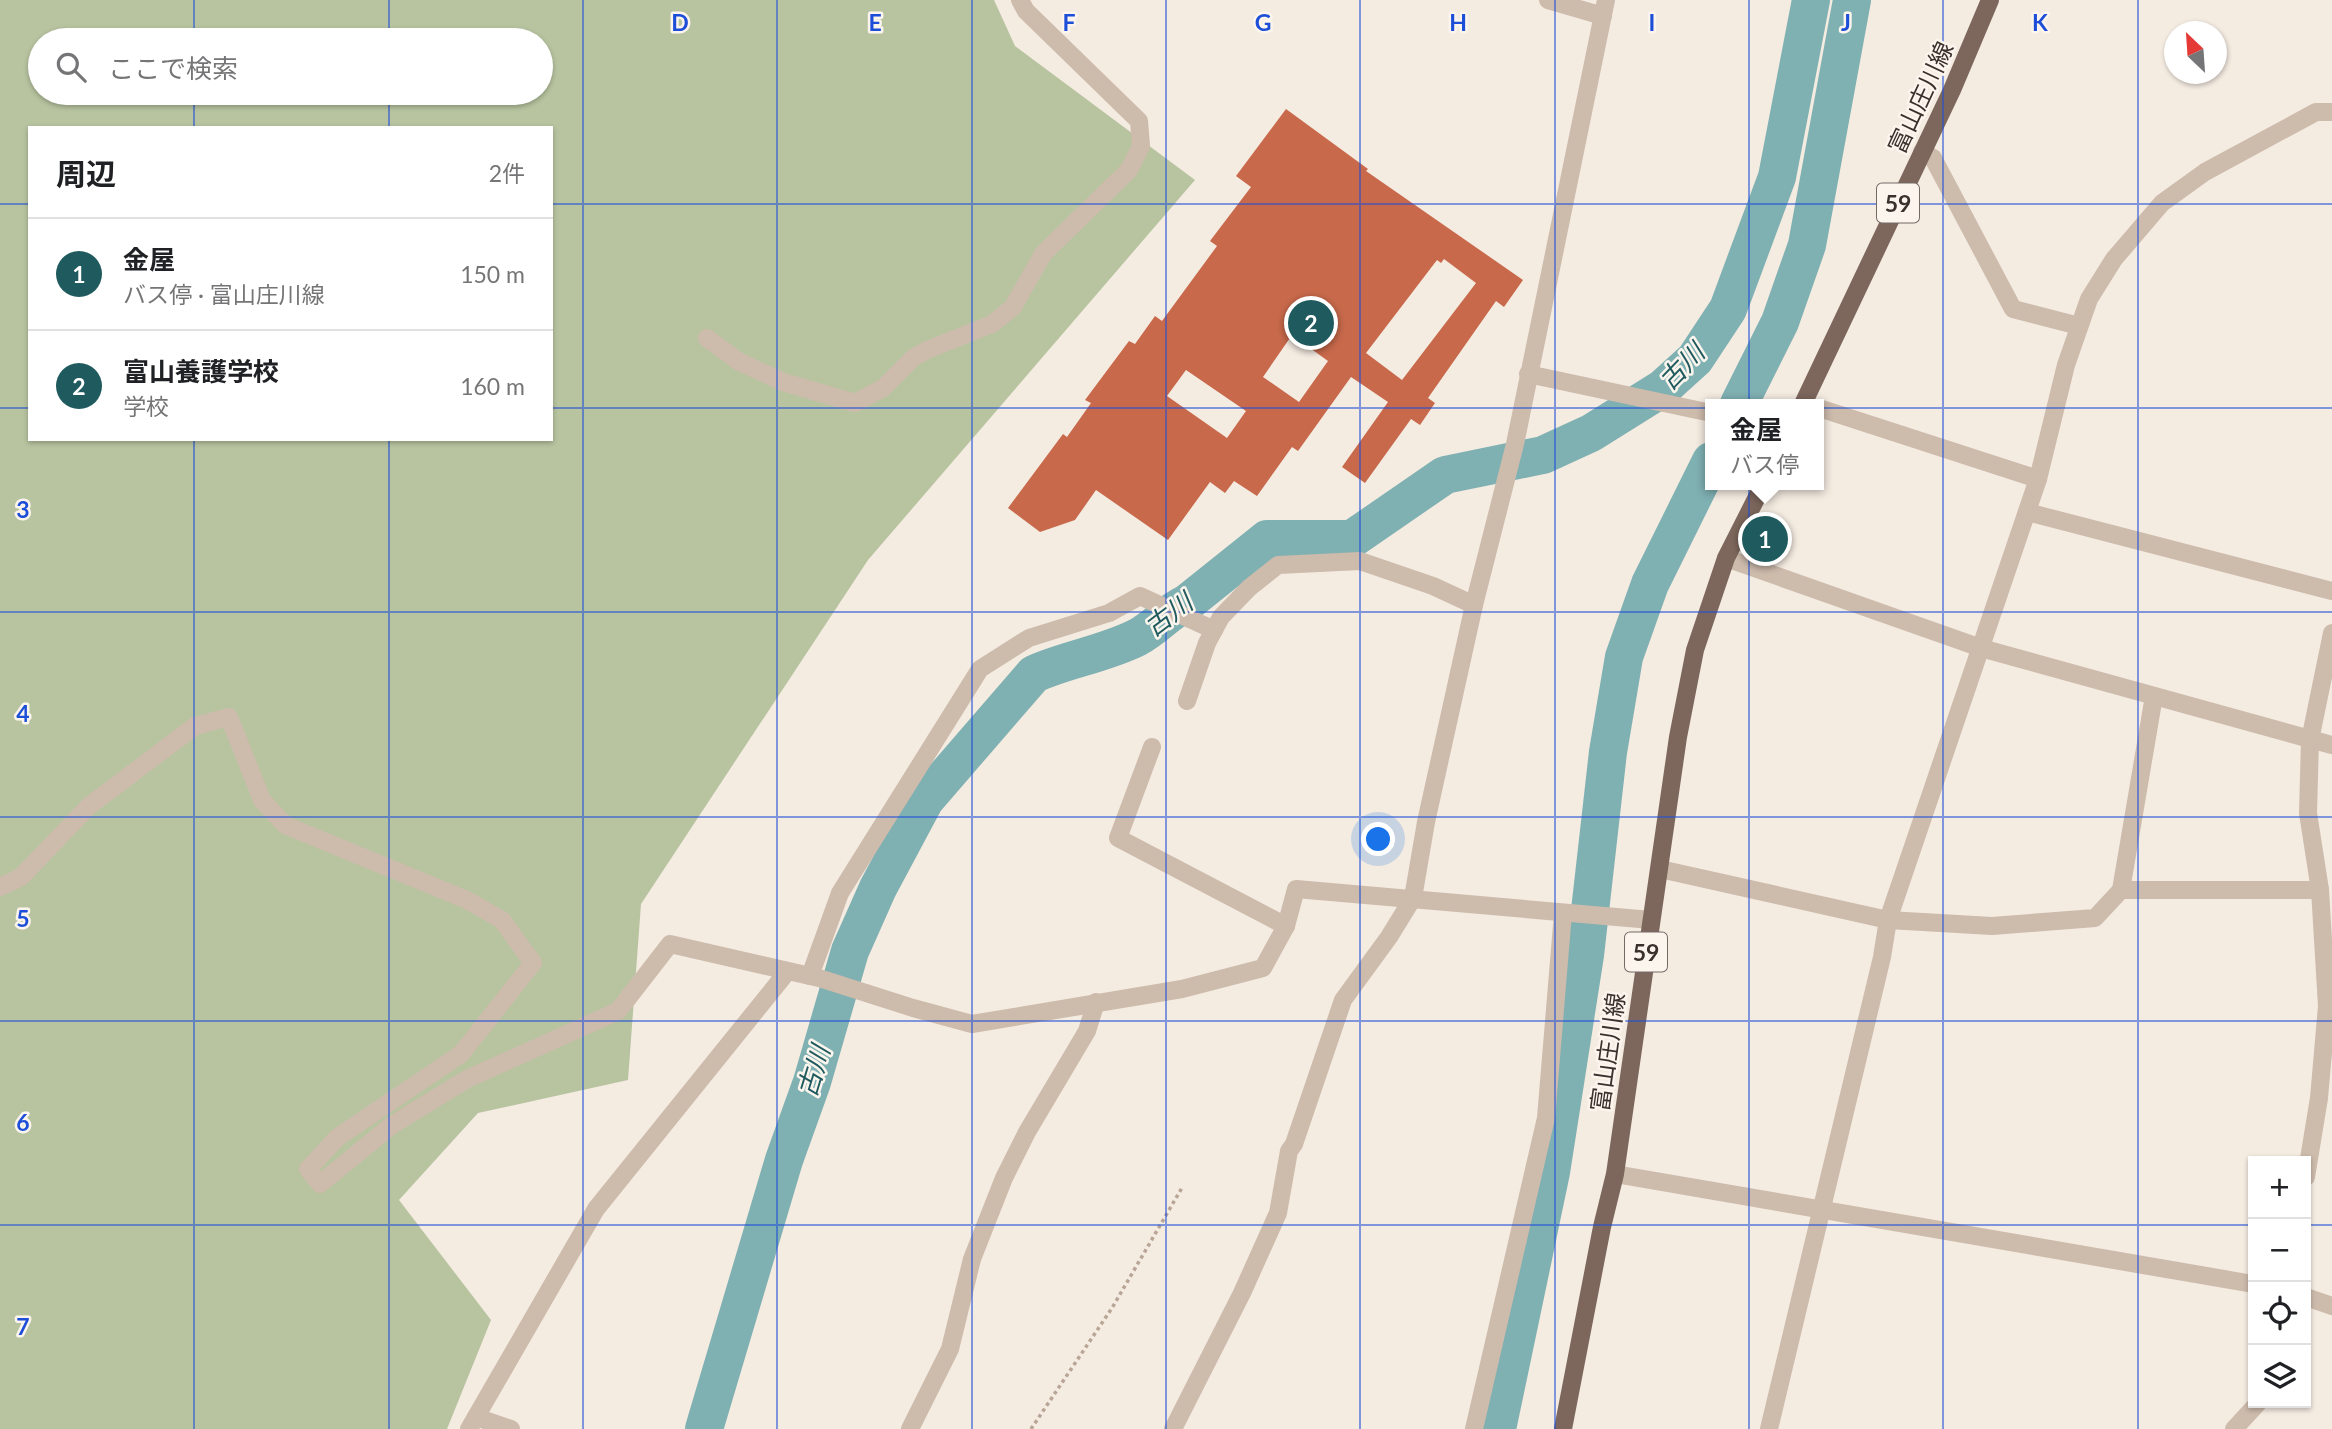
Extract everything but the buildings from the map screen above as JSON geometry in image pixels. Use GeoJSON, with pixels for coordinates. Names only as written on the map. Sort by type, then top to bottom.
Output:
{"type":"FeatureCollection","features":[{"type":"Feature","properties":{"kind":"main road","name":"富山庄川線"},"geometry":{"type":"LineString","coordinates":[[1812,399],[1990,0]]}},
{"type":"Feature","properties":{"kind":"main road","name":"富山庄川線"},"geometry":{"type":"LineString","coordinates":[[1563,1429],[1599,1240],[1615,1174],[1678,737],[1695,650],[1726,558],[1760,490]]}},
{"type":"Feature","properties":{"kind":"street"},"geometry":{"type":"LineString","coordinates":[[707,338],[738,361],[783,382],[855,403],[883,388],[920,354],[992,324],[1013,307],[1043,254],[1129,170],[1141,146],[1139,121],[1026,10],[1020,0]]}},
{"type":"Feature","properties":{"kind":"street"},"geometry":{"type":"LineString","coordinates":[[1173,1429],[1242,1293],[1278,1213],[1289,1151],[1294,1144],[1343,1000],[1390,936],[1413,898],[1426,822],[1474,605],[1514,444],[1605,8],[1548,0]]}},
{"type":"Feature","properties":{"kind":"street"},"geometry":{"type":"LineString","coordinates":[[1769,1429],[1888,920],[2038,479],[2056,401],[2089,299],[2114,259],[2162,203],[2205,172],[2305,118],[2316,113],[2332,112]]}},
{"type":"Feature","properties":{"kind":"street"},"geometry":{"type":"LineString","coordinates":[[1922,152],[1933,158],[2013,309],[2080,326]]}},
{"type":"Feature","properties":{"kind":"street"},"geometry":{"type":"LineString","coordinates":[[1528,374],[1705,412]]}},
{"type":"Feature","properties":{"kind":"street"},"geometry":{"type":"LineString","coordinates":[[1824,410],[2038,479]]}},
{"type":"Feature","properties":{"kind":"street"},"geometry":{"type":"LineString","coordinates":[[2027,512],[2332,591]]}},
{"type":"Feature","properties":{"kind":"street"},"geometry":{"type":"LineString","coordinates":[[1726,558],[1981,648],[2332,745]]}},
{"type":"Feature","properties":{"kind":"street"},"geometry":{"type":"LineString","coordinates":[[1205,626],[1222,617],[1249,588],[1278,565],[1360,561],[1433,586],[1474,605]]}},
{"type":"Feature","properties":{"kind":"street"},"geometry":{"type":"LineString","coordinates":[[814,977],[840,893],[980,668],[1029,638],[1109,613],[1140,596],[1205,626]]}},
{"type":"Feature","properties":{"kind":"street"},"geometry":{"type":"LineString","coordinates":[[1187,701],[1207,643],[1205,626]]}},
{"type":"Feature","properties":{"kind":"street"},"geometry":{"type":"LineString","coordinates":[[2309,1156],[2319,1098],[2327,1006],[2320,890],[2308,813],[2310,740],[2332,633]]}},
{"type":"Feature","properties":{"kind":"street"},"geometry":{"type":"LineString","coordinates":[[1660,869],[1888,920],[1992,926],[2095,918],[2121,890],[2154,696]]}},
{"type":"Feature","properties":{"kind":"street"},"geometry":{"type":"LineString","coordinates":[[0,887],[21,877],[89,806],[195,726],[229,717],[262,800],[285,825],[467,900],[502,920],[533,963],[461,1054],[338,1137],[308,1169],[320,1184],[392,1125],[467,1079],[618,1011],[670,944],[814,977],[972,1024],[1182,989],[1263,968],[1286,926],[1296,889],[1651,920]]}},
{"type":"Feature","properties":{"kind":"street"},"geometry":{"type":"LineString","coordinates":[[1152,747],[1118,838],[1286,926]]}},
{"type":"Feature","properties":{"kind":"street"},"geometry":{"type":"LineString","coordinates":[[2121,890],[2320,890]]}},
{"type":"Feature","properties":{"kind":"street"},"geometry":{"type":"LineString","coordinates":[[1474,1429],[1546,1118],[1568,913]]}},
{"type":"Feature","properties":{"kind":"street"},"geometry":{"type":"LineString","coordinates":[[511,1429],[472,1423],[596,1209],[787,972]]}},
{"type":"Feature","properties":{"kind":"street"},"geometry":{"type":"LineString","coordinates":[[911,1429],[950,1349],[972,1259],[1004,1178],[1027,1132],[1087,1031],[1096,1002]]}},
{"type":"Feature","properties":{"kind":"street"},"geometry":{"type":"LineString","coordinates":[[1615,1174],[2248,1283]]}},
{"type":"Feature","properties":{"kind":"street"},"geometry":{"type":"LineString","coordinates":[[2311,1299],[2332,1306]]}},
{"type":"Feature","properties":{"kind":"street"},"geometry":{"type":"LineString","coordinates":[[2234,1429],[2253,1408]]}},
{"type":"Feature","properties":{"kind":"path"},"geometry":{"type":"LineString","coordinates":[[1031,1429],[1112,1308],[1183,1186]]}},
{"type":"Feature","properties":{"kind":"green space"},"geometry":{"type":"Polygon","coordinates":[[[0,0],[994,0],[1015,46],[1195,180],[868,560],[641,904],[628,1080],[478,1113],[399,1200],[491,1320],[447,1429],[0,1429],[0,0]]]}},
{"type":"Feature","properties":{"kind":"waterway","name":"古川"},"geometry":{"type":"LineString","coordinates":[[704,1429],[850,951],[878,888],[925,800],[1034,674],[1138,637],[1187,603],[1267,539],[1352,539],[1445,475],[1543,455],[1591,433],[1663,388],[1695,359],[1728,309],[1777,177],[1811,0]]}},
{"type":"Feature","properties":{"kind":"waterway"},"geometry":{"type":"LineString","coordinates":[[1742,399],[1780,322],[1807,245],[1852,0]]}},
{"type":"Feature","properties":{"kind":"waterway"},"geometry":{"type":"LineString","coordinates":[[1497,1429],[1551,1172],[1585,955],[1608,752],[1624,657],[1650,584],[1705,473]]}},
{"type":"Feature","properties":{"kind":"place","name":"富山養護学校"},"geometry":{"type":"Point","coordinates":[1311,323]}},
{"type":"Feature","properties":{"kind":"place","name":"金屋"},"geometry":{"type":"Point","coordinates":[1765,539]}}]}
